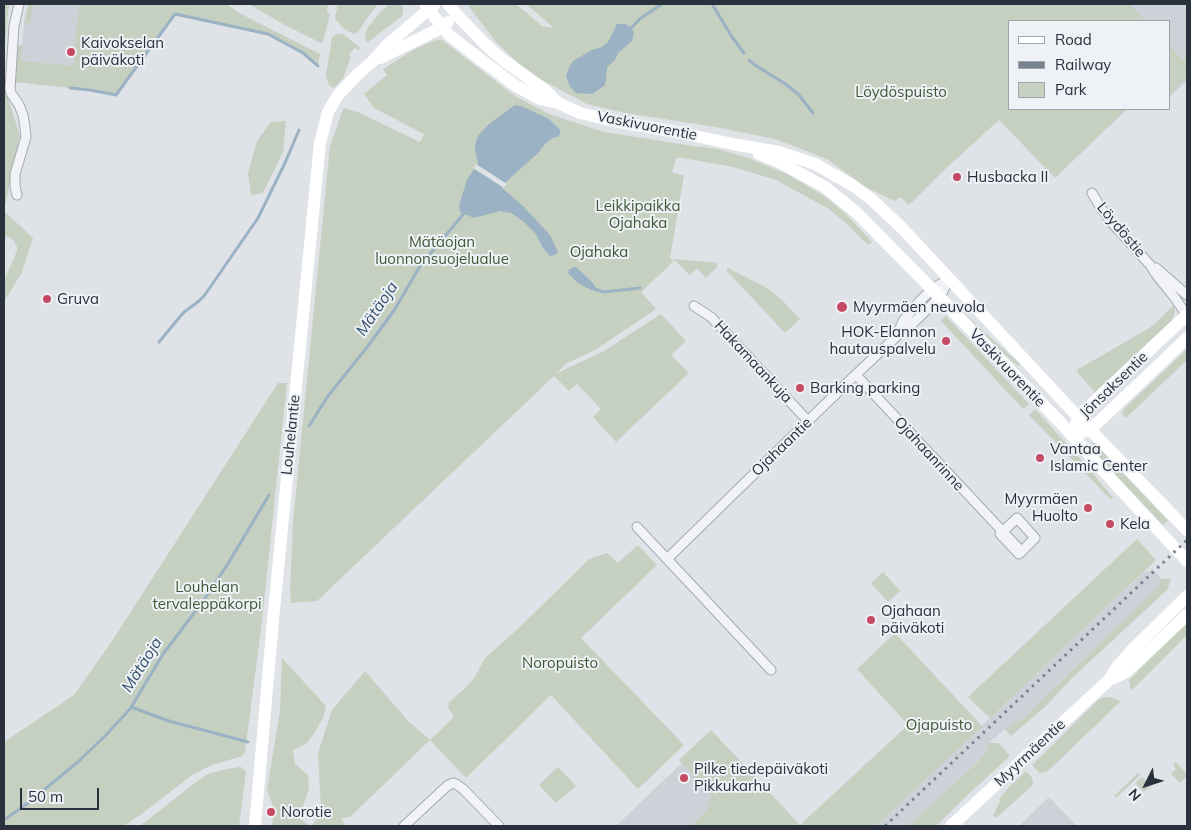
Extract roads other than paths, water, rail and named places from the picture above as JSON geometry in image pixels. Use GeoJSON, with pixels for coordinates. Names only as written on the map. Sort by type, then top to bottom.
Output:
{"type":"FeatureCollection","features":[{"type":"Feature","properties":{"kind":"main road","name":"Vaskivuorentie"},"geometry":{"type":"LineString","coordinates":[[448,4],[485,44],[545,90],[558,103]]}},
{"type":"Feature","properties":{"kind":"main road","name":"Vaskivuorentie"},"geometry":{"type":"LineString","coordinates":[[430,6],[450,35],[516,86],[540,99],[614,121],[779,152],[815,164],[852,185],[884,210],[1187,530]]}},
{"type":"Feature","properties":{"kind":"main road","name":"Louhelantie"},"geometry":{"type":"LineString","coordinates":[[255,826],[273,620],[320,143],[328,112],[338,95],[387,45],[430,6]]}},
{"type":"Feature","properties":{"kind":"main road","name":"Louhelantie"},"geometry":{"type":"LineString","coordinates":[[373,61],[443,27],[457,15]]}},
{"type":"Feature","properties":{"kind":"main road","name":"Vaskivuorentie"},"geometry":{"type":"LineString","coordinates":[[738,145],[778,162],[825,187],[857,213],[1072,436],[1187,561]]}},
{"type":"Feature","properties":{"kind":"main road","name":"Jönsaksentie"},"geometry":{"type":"LineString","coordinates":[[1072,436],[1078,417],[1187,315]]}},
{"type":"Feature","properties":{"kind":"main road","name":"Jönsaksentie"},"geometry":{"type":"LineString","coordinates":[[1072,436],[1091,430],[1187,338]]}},
{"type":"Feature","properties":{"kind":"main road","name":"Myyrmäentie"},"geometry":{"type":"LineString","coordinates":[[951,826],[1109,680],[1117,667],[1132,650],[1187,596]]}},
{"type":"Feature","properties":{"kind":"main road","name":"Myyrmäentie"},"geometry":{"type":"LineString","coordinates":[[1109,680],[1126,672],[1187,615]]}},
{"type":"Feature","properties":{"kind":"street"},"geometry":{"type":"LineString","coordinates":[[17,195],[15,174],[26,137],[23,114],[10,89],[14,26],[18,4]]}},
{"type":"Feature","properties":{"kind":"street","name":"Löydöstie"},"geometry":{"type":"LineString","coordinates":[[1092,193],[1100,208],[1152,266],[1155,273],[1187,315]]}},
{"type":"Feature","properties":{"kind":"street","name":"Löydöstie"},"geometry":{"type":"LineString","coordinates":[[1152,266],[1158,269],[1187,295]]}},
{"type":"Feature","properties":{"kind":"street","name":"Ojahaantie"},"geometry":{"type":"LineString","coordinates":[[667,559],[897,336],[903,321],[918,302],[936,293],[949,279]]}},
{"type":"Feature","properties":{"kind":"street","name":"Hakamaankuja"},"geometry":{"type":"LineString","coordinates":[[694,306],[711,317],[808,421]]}},
{"type":"Feature","properties":{"kind":"street","name":"Ojahaanrinne"},"geometry":{"type":"LineString","coordinates":[[856,375],[1003,532],[1021,551],[1035,538],[1017,518],[1003,532]]}},
{"type":"Feature","properties":{"kind":"street"},"geometry":{"type":"LineString","coordinates":[[637,527],[771,670]]}},
{"type":"Feature","properties":{"kind":"street"},"geometry":{"type":"LineString","coordinates":[[404,826],[447,786],[453,783],[463,789],[499,826]]}},
{"type":"Feature","properties":{"kind":"water"},"geometry":{"type":"Polygon","coordinates":[[[617,24],[626,24],[632,28],[634,34],[632,41],[618,53],[615,60],[607,67],[604,86],[592,94],[576,93],[570,87],[566,76],[573,61],[592,50],[602,47],[608,42],[617,24]]]}},
{"type":"Feature","properties":{"kind":"water"},"geometry":{"type":"Polygon","coordinates":[[[515,105],[549,119],[560,130],[558,137],[552,138],[545,144],[502,188],[523,206],[550,235],[558,252],[555,255],[550,256],[535,233],[511,213],[500,211],[474,218],[460,212],[459,205],[467,180],[478,163],[475,145],[478,136],[489,124],[515,105]]]}},
{"type":"Feature","properties":{"kind":"water"},"geometry":{"type":"Polygon","coordinates":[[[573,267],[576,267],[593,283],[597,290],[591,290],[578,283],[568,273],[573,267]]]}},
{"type":"Feature","properties":{"kind":"waterway","name":"Mätäoja"},"geometry":{"type":"LineString","coordinates":[[630,29],[641,18],[662,4]]}},
{"type":"Feature","properties":{"kind":"waterway"},"geometry":{"type":"LineString","coordinates":[[712,4],[744,53]]}},
{"type":"Feature","properties":{"kind":"waterway"},"geometry":{"type":"LineString","coordinates":[[70,88],[116,95],[175,14],[268,34],[303,53],[318,66]]}},
{"type":"Feature","properties":{"kind":"waterway"},"geometry":{"type":"LineString","coordinates":[[749,60],[787,85],[799,95],[813,113]]}},
{"type":"Feature","properties":{"kind":"waterway"},"geometry":{"type":"LineString","coordinates":[[159,342],[184,312],[204,296],[258,218],[299,130]]}},
{"type":"Feature","properties":{"kind":"waterway","name":"Mätäoja"},"geometry":{"type":"LineString","coordinates":[[309,426],[328,396],[395,309],[420,266],[466,211]]}},
{"type":"Feature","properties":{"kind":"waterway"},"geometry":{"type":"LineString","coordinates":[[594,289],[604,292],[640,288]]}},
{"type":"Feature","properties":{"kind":"waterway","name":"Mätäoja"},"geometry":{"type":"LineString","coordinates":[[4,820],[79,761],[130,709],[163,654],[204,600],[229,562],[269,495]]}},
{"type":"Feature","properties":{"kind":"waterway"},"geometry":{"type":"LineString","coordinates":[[131,707],[169,721],[248,742]]}},
{"type":"Feature","properties":{"kind":"railway"},"geometry":{"type":"LineString","coordinates":[[885,826],[1187,540]]}},
{"type":"Feature","properties":{"kind":"place","name":"Kaivokselan päiväkoti"},"geometry":{"type":"Point","coordinates":[71,52]}},
{"type":"Feature","properties":{"kind":"place","name":"Husbacka II"},"geometry":{"type":"Point","coordinates":[957,177]}},
{"type":"Feature","properties":{"kind":"place","name":"Gruva"},"geometry":{"type":"Point","coordinates":[47,299]}},
{"type":"Feature","properties":{"kind":"place","name":"Myyrmäen neuvola"},"geometry":{"type":"Point","coordinates":[842,307]}},
{"type":"Feature","properties":{"kind":"place","name":"HOK-Elannon hautauspalvelu"},"geometry":{"type":"Point","coordinates":[946,341]}},
{"type":"Feature","properties":{"kind":"place","name":"Barking parking"},"geometry":{"type":"Point","coordinates":[800,388]}},
{"type":"Feature","properties":{"kind":"place","name":"Vantaa Islamic Center"},"geometry":{"type":"Point","coordinates":[1040,458]}},
{"type":"Feature","properties":{"kind":"place","name":"Myyrmäen Huolto"},"geometry":{"type":"Point","coordinates":[1088,508]}},
{"type":"Feature","properties":{"kind":"place","name":"Kela"},"geometry":{"type":"Point","coordinates":[1110,524]}},
{"type":"Feature","properties":{"kind":"place","name":"Ojahaan päiväkoti"},"geometry":{"type":"Point","coordinates":[871,620]}},
{"type":"Feature","properties":{"kind":"place","name":"Pilke tiedepäiväkoti Pikkukarhu"},"geometry":{"type":"Point","coordinates":[684,778]}},
{"type":"Feature","properties":{"kind":"place","name":"Norotie"},"geometry":{"type":"Point","coordinates":[271,812]}},
{"type":"Feature","properties":{"kind":"park label","name":"Löydöspuisto"},"geometry":{"type":"Point","coordinates":[901,92]}},
{"type":"Feature","properties":{"kind":"park label","name":"Leikkipaikka Ojahaka"},"geometry":{"type":"Point","coordinates":[638,214]}},
{"type":"Feature","properties":{"kind":"park label","name":"Mätäojan luonnonsuojelualue"},"geometry":{"type":"Point","coordinates":[442,250]}},
{"type":"Feature","properties":{"kind":"park label","name":"Ojahaka"},"geometry":{"type":"Point","coordinates":[599,252]}},
{"type":"Feature","properties":{"kind":"park label","name":"Louhelan tervaleppäkorpi"},"geometry":{"type":"Point","coordinates":[207,596]}},
{"type":"Feature","properties":{"kind":"park label","name":"Noropuisto"},"geometry":{"type":"Point","coordinates":[560,663]}},
{"type":"Feature","properties":{"kind":"park label","name":"Ojapuisto"},"geometry":{"type":"Point","coordinates":[939,725]}}]}
